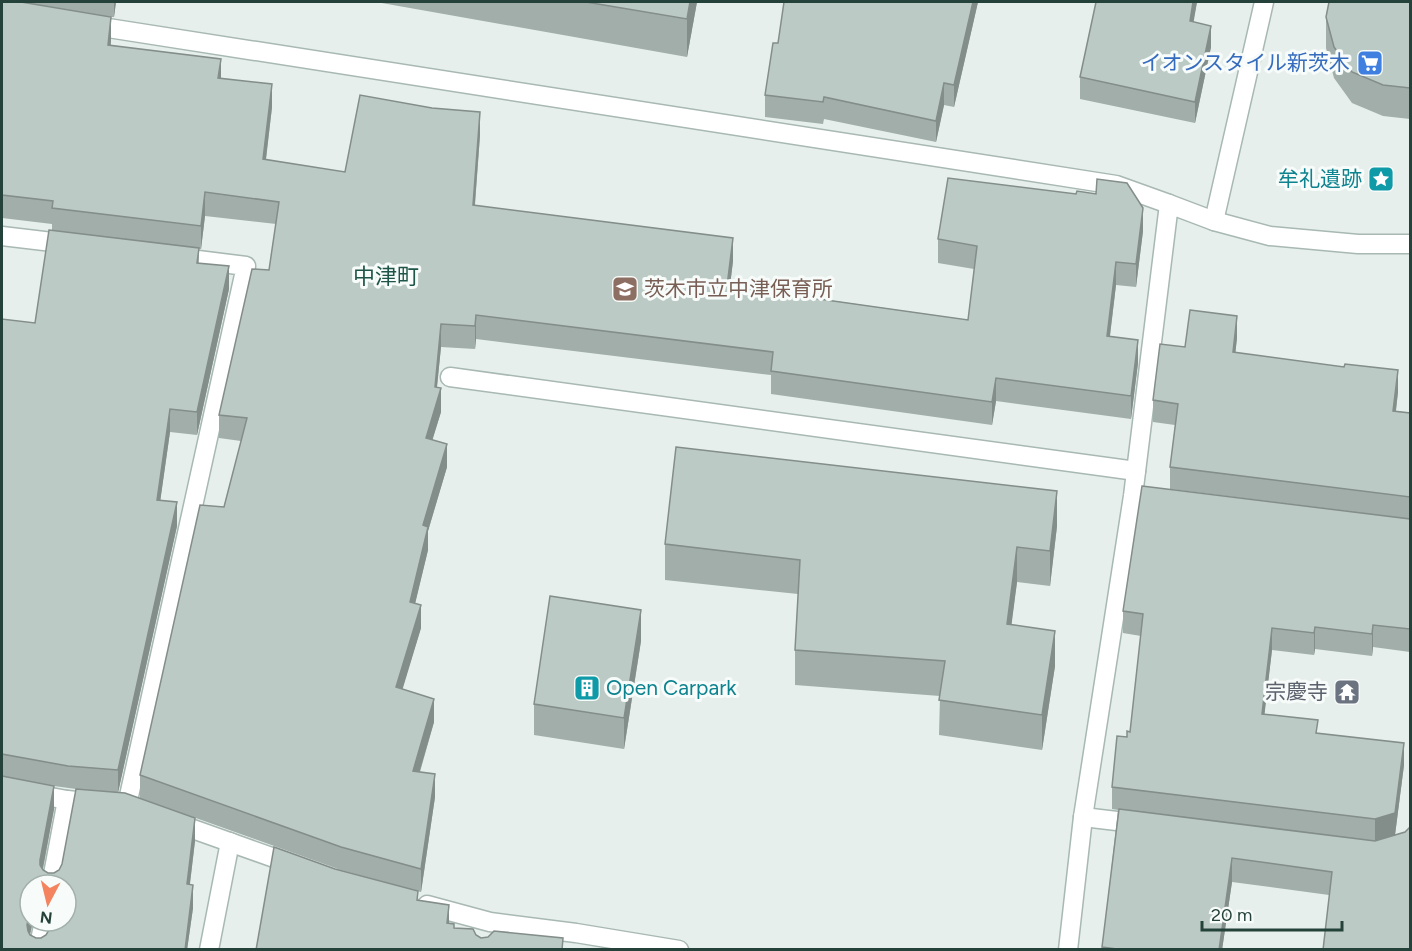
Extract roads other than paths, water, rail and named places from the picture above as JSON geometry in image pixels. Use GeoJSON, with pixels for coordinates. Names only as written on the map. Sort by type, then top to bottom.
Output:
{"type":"FeatureCollection","features":[{"type":"Feature","properties":{"kind":"street"},"geometry":{"type":"LineString","coordinates":[[1214,221],[1264,2]]}},
{"type":"Feature","properties":{"kind":"street"},"geometry":{"type":"LineString","coordinates":[[74,22],[1116,184],[1214,221],[1270,236],[1358,244],[1410,244]]}},
{"type":"Feature","properties":{"kind":"street"},"geometry":{"type":"LineString","coordinates":[[1068,950],[1083,817],[1139,497],[1136,471],[1169,204]]}},
{"type":"Feature","properties":{"kind":"street"},"geometry":{"type":"LineString","coordinates":[[2,236],[83,246]]}},
{"type":"Feature","properties":{"kind":"street"},"geometry":{"type":"LineString","coordinates":[[127,805],[246,266],[153,254]]}},
{"type":"Feature","properties":{"kind":"street"},"geometry":{"type":"LineString","coordinates":[[450,377],[1136,471]]}},
{"type":"Feature","properties":{"kind":"street"},"geometry":{"type":"LineString","coordinates":[[2,788],[67,800],[127,805],[306,870]]}},
{"type":"Feature","properties":{"kind":"street"},"geometry":{"type":"LineString","coordinates":[[53,873],[67,800]]}},
{"type":"Feature","properties":{"kind":"street"},"geometry":{"type":"LineString","coordinates":[[1083,817],[1165,827]]}},
{"type":"Feature","properties":{"kind":"street"},"geometry":{"type":"LineString","coordinates":[[209,950],[230,842]]}},
{"type":"Feature","properties":{"kind":"street"},"geometry":{"type":"LineString","coordinates":[[414,902],[490,922],[679,950]]}},
{"type":"Feature","properties":{"kind":"street"},"geometry":{"type":"LineString","coordinates":[[486,940],[490,922]]}},
{"type":"Feature","properties":{"kind":"street"},"geometry":{"type":"LineString","coordinates":[[38,950],[42,933]]}},
{"type":"Feature","properties":{"kind":"place","name":"イオンスタイル新茨木"},"geometry":{"type":"Point","coordinates":[1370,63]}},
{"type":"Feature","properties":{"kind":"place","name":"牟礼遺跡"},"geometry":{"type":"Point","coordinates":[1381,179]}},
{"type":"Feature","properties":{"kind":"place","name":"茨木市立中津保育所"},"geometry":{"type":"Point","coordinates":[625,289]}},
{"type":"Feature","properties":{"kind":"place","name":"Open Carpark"},"geometry":{"type":"Point","coordinates":[587,688]}},
{"type":"Feature","properties":{"kind":"place","name":"宗慶寺"},"geometry":{"type":"Point","coordinates":[1347,692]}},
{"type":"Feature","properties":{"kind":"district","name":"中津町"},"geometry":{"type":"Point","coordinates":[386,276]}}]}
